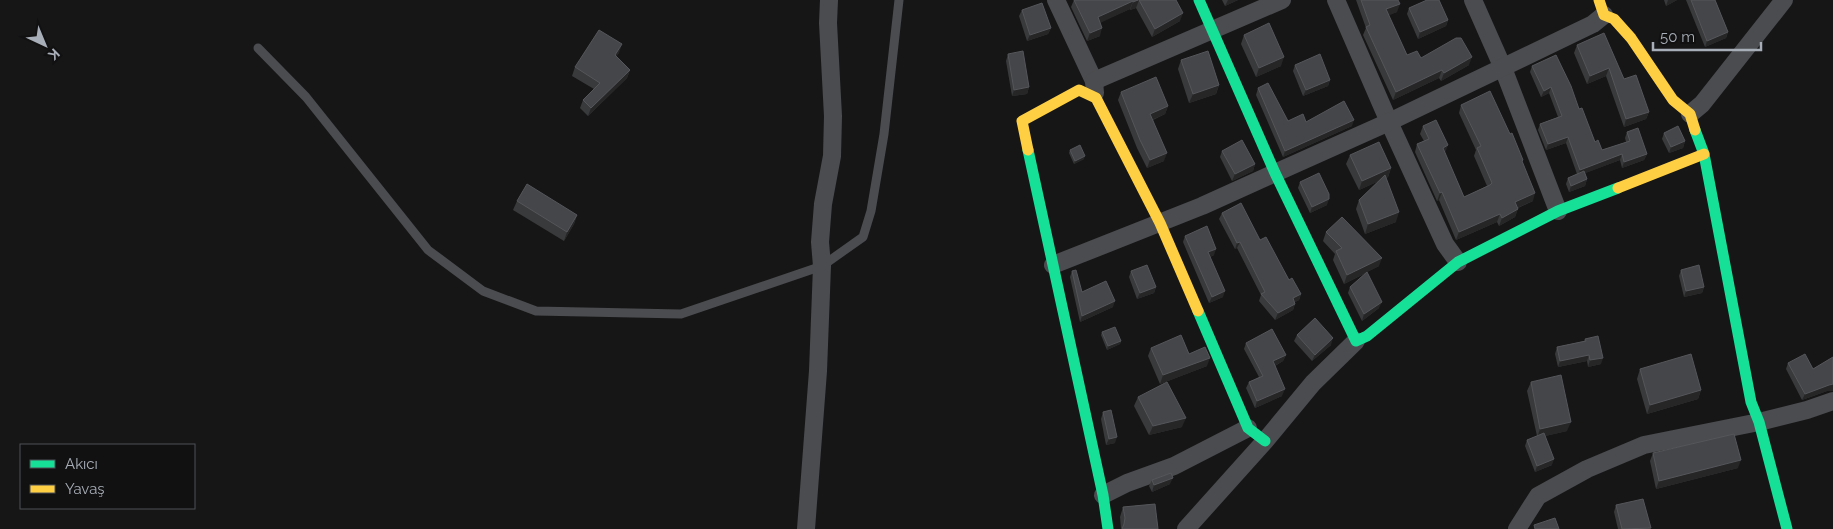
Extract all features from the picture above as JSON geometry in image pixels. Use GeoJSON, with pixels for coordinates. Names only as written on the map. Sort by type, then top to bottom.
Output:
{"type":"FeatureCollection","features":[{"type":"Feature","properties":{"kind":"street"},"geometry":{"type":"LineString","coordinates":[[806,529],[818,371],[822,204],[832,156],[833,136],[828,23],[829,0]]}},
{"type":"Feature","properties":{"kind":"street"},"geometry":{"type":"LineString","coordinates":[[1056,0],[1095,90],[1160,223],[1248,428],[1265,441]]}},
{"type":"Feature","properties":{"kind":"street"},"geometry":{"type":"LineString","coordinates":[[1199,0],[1275,173],[1356,341]]}},
{"type":"Feature","properties":{"kind":"street"},"geometry":{"type":"LineString","coordinates":[[1108,529],[1103,495],[1022,121],[1079,90],[1095,90],[1212,31],[1282,0]]}},
{"type":"Feature","properties":{"kind":"street"},"geometry":{"type":"LineString","coordinates":[[1336,0],[1445,244],[1458,262]]}},
{"type":"Feature","properties":{"kind":"street"},"geometry":{"type":"LineString","coordinates":[[1473,0],[1503,68],[1558,211]]}},
{"type":"Feature","properties":{"kind":"street"},"geometry":{"type":"LineString","coordinates":[[1690,114],[1702,104],[1784,0]]}},
{"type":"Feature","properties":{"kind":"street"},"geometry":{"type":"LineString","coordinates":[[1053,265],[1160,223],[1389,122],[1593,24],[1602,8],[1631,38],[1674,100],[1690,114],[1704,154],[1751,402],[1759,422],[1787,529]]}},
{"type":"Feature","properties":{"kind":"street"},"geometry":{"type":"LineString","coordinates":[[1186,529],[1265,441],[1313,383],[1356,341],[1366,336],[1458,262],[1558,211],[1704,154]]}},
{"type":"Feature","properties":{"kind":"street"},"geometry":{"type":"LineString","coordinates":[[1517,529],[1538,496],[1587,469],[1644,445],[1759,422],[1807,410],[1833,401]]}},
{"type":"Feature","properties":{"kind":"street"},"geometry":{"type":"LineString","coordinates":[[1103,495],[1127,483],[1174,466],[1248,428]]}},
{"type":"Feature","properties":{"kind":"lane"},"geometry":{"type":"LineString","coordinates":[[258,48],[306,97],[428,250],[483,291],[536,311],[681,314],[822,266],[863,237],[871,211],[884,134],[899,0]]}},
{"type":"Feature","properties":{"kind":"building"},"geometry":{"type":"Polygon","coordinates":[[[1074,0],[1138,0],[1098,17],[1102,28],[1090,33],[1074,0]]]}},
{"type":"Feature","properties":{"kind":"building"},"geometry":{"type":"Polygon","coordinates":[[[1139,0],[1176,0],[1183,13],[1155,29],[1139,0]]]}},
{"type":"Feature","properties":{"kind":"building"},"geometry":{"type":"Polygon","coordinates":[[[1361,0],[1398,0],[1400,4],[1386,9],[1407,55],[1417,51],[1421,58],[1456,38],[1461,38],[1472,57],[1444,73],[1442,70],[1396,92],[1366,27],[1370,25],[1361,0]]]}},
{"type":"Feature","properties":{"kind":"building"},"geometry":{"type":"Polygon","coordinates":[[[1427,0],[1439,0],[1448,20],[1420,32],[1409,8],[1427,0]]]}},
{"type":"Feature","properties":{"kind":"building"},"geometry":{"type":"Polygon","coordinates":[[[1691,0],[1715,0],[1728,32],[1707,41],[1691,0]]]}},
{"type":"Feature","properties":{"kind":"building"},"geometry":{"type":"Polygon","coordinates":[[[1042,3],[1051,28],[1030,35],[1022,10],[1042,3]]]}},
{"type":"Feature","properties":{"kind":"building"},"geometry":{"type":"Polygon","coordinates":[[[1269,23],[1284,57],[1259,68],[1244,35],[1269,23]]]}},
{"type":"Feature","properties":{"kind":"building"},"geometry":{"type":"Polygon","coordinates":[[[599,30],[622,44],[615,55],[630,70],[591,108],[583,100],[600,83],[575,67],[599,30]]]}},
{"type":"Feature","properties":{"kind":"building"},"geometry":{"type":"Polygon","coordinates":[[[1604,33],[1624,79],[1636,75],[1649,112],[1626,119],[1609,68],[1590,76],[1577,45],[1604,33]]]}},
{"type":"Feature","properties":{"kind":"building"},"geometry":{"type":"Polygon","coordinates":[[[1023,51],[1029,87],[1014,90],[1008,54],[1023,51]]]}},
{"type":"Feature","properties":{"kind":"building"},"geometry":{"type":"Polygon","coordinates":[[[1208,51],[1219,85],[1193,94],[1181,60],[1208,51]]]}},
{"type":"Feature","properties":{"kind":"building"},"geometry":{"type":"Polygon","coordinates":[[[1320,54],[1330,80],[1306,90],[1295,65],[1320,54]]]}},
{"type":"Feature","properties":{"kind":"building"},"geometry":{"type":"Polygon","coordinates":[[[1556,55],[1571,86],[1579,109],[1582,108],[1595,142],[1598,140],[1602,150],[1630,141],[1627,132],[1638,128],[1647,154],[1624,162],[1622,154],[1580,170],[1568,137],[1548,144],[1540,124],[1562,116],[1551,87],[1544,91],[1532,66],[1556,55]]]}},
{"type":"Feature","properties":{"kind":"building"},"geometry":{"type":"Polygon","coordinates":[[[1156,77],[1168,106],[1150,114],[1167,153],[1150,160],[1121,92],[1156,77]]]}},
{"type":"Feature","properties":{"kind":"building"},"geometry":{"type":"Polygon","coordinates":[[[1268,83],[1288,121],[1303,114],[1306,122],[1344,101],[1354,120],[1285,151],[1258,88],[1268,83]]]}},
{"type":"Feature","properties":{"kind":"building"},"geometry":{"type":"Polygon","coordinates":[[[1490,91],[1510,134],[1512,133],[1535,193],[1515,202],[1518,209],[1502,218],[1500,214],[1459,232],[1442,192],[1440,193],[1417,144],[1429,139],[1423,126],[1436,120],[1448,145],[1443,148],[1464,197],[1490,185],[1492,183],[1477,148],[1481,146],[1461,105],[1490,91]]]}},
{"type":"Feature","properties":{"kind":"building"},"geometry":{"type":"Polygon","coordinates":[[[1678,126],[1685,141],[1671,147],[1664,133],[1678,126]]]}},
{"type":"Feature","properties":{"kind":"building"},"geometry":{"type":"Polygon","coordinates":[[[1242,140],[1255,164],[1235,174],[1222,151],[1242,140]]]}},
{"type":"Feature","properties":{"kind":"building"},"geometry":{"type":"Polygon","coordinates":[[[1379,142],[1391,168],[1362,181],[1350,155],[1379,142]]]}},
{"type":"Feature","properties":{"kind":"building"},"geometry":{"type":"Polygon","coordinates":[[[1080,145],[1085,156],[1075,161],[1070,150],[1080,145]]]}},
{"type":"Feature","properties":{"kind":"building"},"geometry":{"type":"Polygon","coordinates":[[[1584,171],[1587,179],[1571,186],[1568,178],[1584,171]]]}},
{"type":"Feature","properties":{"kind":"building"},"geometry":{"type":"Polygon","coordinates":[[[1319,173],[1329,194],[1329,199],[1312,207],[1300,182],[1319,173]]]}},
{"type":"Feature","properties":{"kind":"building"},"geometry":{"type":"Polygon","coordinates":[[[1385,175],[1399,212],[1368,224],[1359,200],[1385,175]]]}},
{"type":"Feature","properties":{"kind":"building"},"geometry":{"type":"Polygon","coordinates":[[[527,184],[577,215],[567,232],[517,201],[527,184]]]}},
{"type":"Feature","properties":{"kind":"building"},"geometry":{"type":"Polygon","coordinates":[[[1241,203],[1260,240],[1266,237],[1289,280],[1292,278],[1301,294],[1293,298],[1295,304],[1278,313],[1261,294],[1265,292],[1240,242],[1237,243],[1222,213],[1241,203]]]}},
{"type":"Feature","properties":{"kind":"building"},"geometry":{"type":"Polygon","coordinates":[[[1342,217],[1382,258],[1347,275],[1336,251],[1342,248],[1326,232],[1342,217]]]}},
{"type":"Feature","properties":{"kind":"building"},"geometry":{"type":"Polygon","coordinates":[[[1207,226],[1216,249],[1208,252],[1225,291],[1212,297],[1185,236],[1207,226]]]}},
{"type":"Feature","properties":{"kind":"building"},"geometry":{"type":"Polygon","coordinates":[[[1147,265],[1156,287],[1140,293],[1131,271],[1147,265]]]}},
{"type":"Feature","properties":{"kind":"building"},"geometry":{"type":"Polygon","coordinates":[[[1699,265],[1704,287],[1686,291],[1681,270],[1699,265]]]}},
{"type":"Feature","properties":{"kind":"building"},"geometry":{"type":"Polygon","coordinates":[[[1076,270],[1082,292],[1106,281],[1115,301],[1082,316],[1072,271],[1076,270]]]}},
{"type":"Feature","properties":{"kind":"building"},"geometry":{"type":"Polygon","coordinates":[[[1367,272],[1382,302],[1364,314],[1350,287],[1367,272]]]}},
{"type":"Feature","properties":{"kind":"building"},"geometry":{"type":"Polygon","coordinates":[[[1315,318],[1333,338],[1315,355],[1297,335],[1315,318]]]}},
{"type":"Feature","properties":{"kind":"building"},"geometry":{"type":"Polygon","coordinates":[[[1115,327],[1121,341],[1108,346],[1102,332],[1115,327]]]}},
{"type":"Feature","properties":{"kind":"building"},"geometry":{"type":"Polygon","coordinates":[[[1272,329],[1286,355],[1273,361],[1285,389],[1257,401],[1249,382],[1263,376],[1246,343],[1272,329]]]}},
{"type":"Feature","properties":{"kind":"building"},"geometry":{"type":"Polygon","coordinates":[[[1181,335],[1189,354],[1205,347],[1210,358],[1163,375],[1151,348],[1181,335]]]}},
{"type":"Feature","properties":{"kind":"building"},"geometry":{"type":"Polygon","coordinates":[[[1598,336],[1603,358],[1590,360],[1589,355],[1560,361],[1557,347],[1586,341],[1585,339],[1598,336]]]}},
{"type":"Feature","properties":{"kind":"building"},"geometry":{"type":"Polygon","coordinates":[[[1691,354],[1701,390],[1650,405],[1640,369],[1691,354]]]}},
{"type":"Feature","properties":{"kind":"building"},"geometry":{"type":"Polygon","coordinates":[[[1805,354],[1813,369],[1833,357],[1833,384],[1805,394],[1788,363],[1805,354]]]}},
{"type":"Feature","properties":{"kind":"building"},"geometry":{"type":"Polygon","coordinates":[[[1561,375],[1571,422],[1540,429],[1531,382],[1561,375]]]}},
{"type":"Feature","properties":{"kind":"building"},"geometry":{"type":"Polygon","coordinates":[[[1167,382],[1186,418],[1153,426],[1138,397],[1167,382]]]}},
{"type":"Feature","properties":{"kind":"building"},"geometry":{"type":"Polygon","coordinates":[[[1111,410],[1117,437],[1109,439],[1103,412],[1111,410]]]}},
{"type":"Feature","properties":{"kind":"building"},"geometry":{"type":"Polygon","coordinates":[[[1544,433],[1554,459],[1537,466],[1527,440],[1544,433]]]}},
{"type":"Feature","properties":{"kind":"building"},"geometry":{"type":"Polygon","coordinates":[[[1734,434],[1741,460],[1659,481],[1653,453],[1734,434]]]}},
{"type":"Feature","properties":{"kind":"building"},"geometry":{"type":"Polygon","coordinates":[[[1171,473],[1173,478],[1154,485],[1152,480],[1171,473]]]}},
{"type":"Feature","properties":{"kind":"building"},"geometry":{"type":"Polygon","coordinates":[[[1643,499],[1651,528],[1622,529],[1616,505],[1643,499]]]}},
{"type":"Feature","properties":{"kind":"building"},"geometry":{"type":"Polygon","coordinates":[[[1155,504],[1158,529],[1122,529],[1125,518],[1123,507],[1155,504]]]}},
{"type":"Feature","properties":{"kind":"building"},"geometry":{"type":"Polygon","coordinates":[[[1555,518],[1559,529],[1535,529],[1534,525],[1555,518]]]}},
{"type":"Feature","properties":{"kind":"traffic: fast"},"geometry":{"type":"LineString","coordinates":[[1199,0],[1275,173],[1356,341],[1367,336],[1458,262],[1558,211],[1618,188]]}},
{"type":"Feature","properties":{"kind":"traffic: fast"},"geometry":{"type":"LineString","coordinates":[[1695,130],[1704,154],[1751,402],[1759,422],[1787,529]]}},
{"type":"Feature","properties":{"kind":"traffic: fast"},"geometry":{"type":"LineString","coordinates":[[1028,150],[1103,495],[1108,529]]}},
{"type":"Feature","properties":{"kind":"traffic: fast"},"geometry":{"type":"LineString","coordinates":[[1198,311],[1248,428],[1265,441]]}},
{"type":"Feature","properties":{"kind":"traffic: slow"},"geometry":{"type":"LineString","coordinates":[[1599,0],[1604,15],[1614,19],[1631,38],[1673,100],[1690,114],[1695,130]]}},
{"type":"Feature","properties":{"kind":"traffic: slow"},"geometry":{"type":"LineString","coordinates":[[1028,150],[1022,121],[1079,90],[1096,98],[1160,223],[1198,311]]}},
{"type":"Feature","properties":{"kind":"traffic: slow"},"geometry":{"type":"LineString","coordinates":[[1618,188],[1704,154]]}}]}
